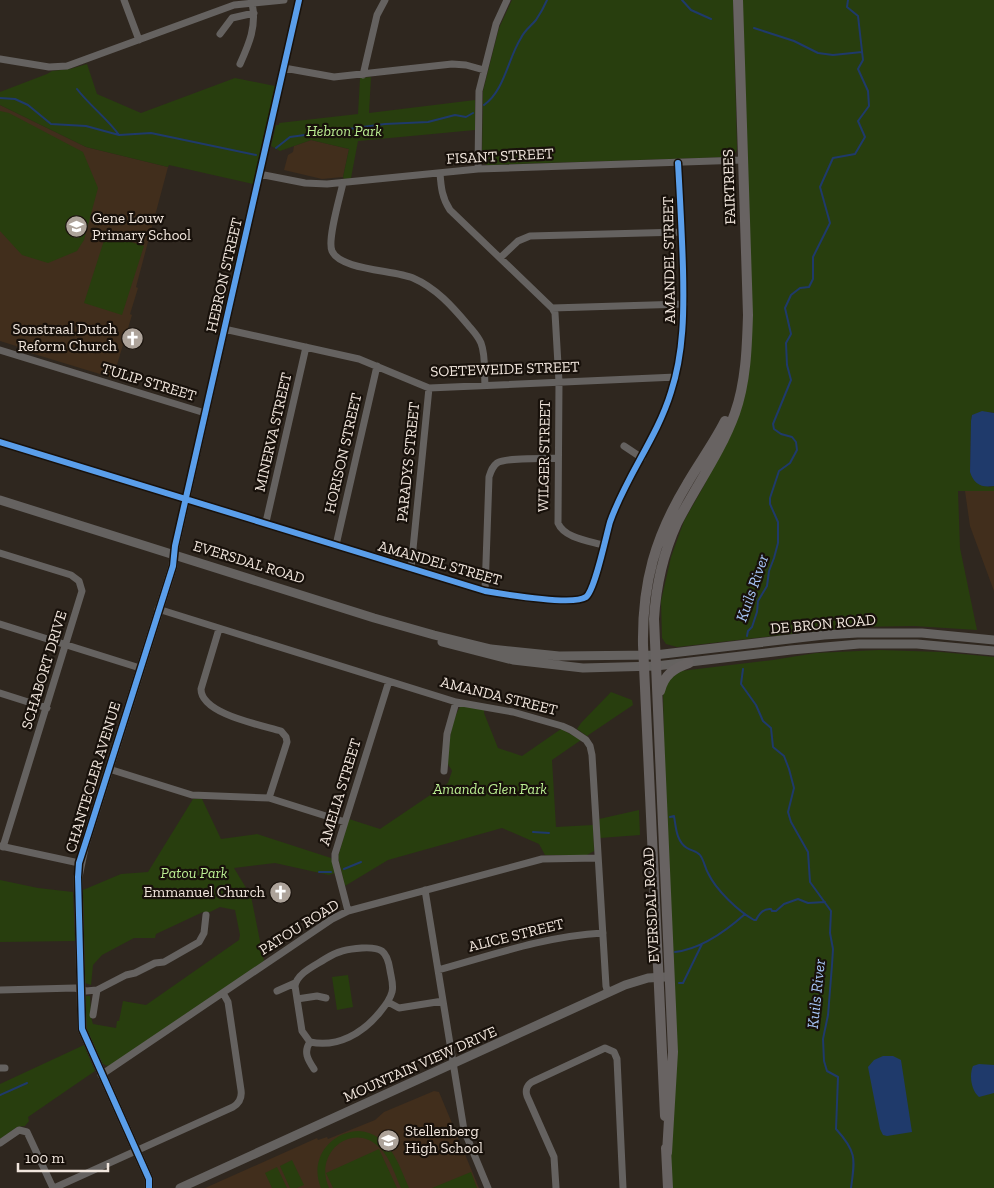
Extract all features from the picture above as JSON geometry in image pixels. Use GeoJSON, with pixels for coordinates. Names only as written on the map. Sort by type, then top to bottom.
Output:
{"type":"FeatureCollection","features":[{"type":"Feature","properties":{"kind":"main road","name":"FAIRTREES"},"geometry":{"type":"LineString","coordinates":[[656,666],[654,618],[660,570],[678,523],[729,429],[742,391],[748,315],[738,0]]}},
{"type":"Feature","properties":{"kind":"main road","name":"FAIRTREES"},"geometry":{"type":"LineString","coordinates":[[644,667],[642,619],[644,594],[654,553],[668,516],[726,419],[743,374]]}},
{"type":"Feature","properties":{"kind":"main road"},"geometry":{"type":"LineString","coordinates":[[658,701],[664,678],[674,670],[689,663]]}},
{"type":"Feature","properties":{"kind":"main road","name":"EVERSDAL ROAD"},"geometry":{"type":"LineString","coordinates":[[656,666],[673,1069],[667,1153],[668,1188]]}},
{"type":"Feature","properties":{"kind":"main road","name":"EVERSDAL ROAD"},"geometry":{"type":"LineString","coordinates":[[644,667],[667,1153]]}},
{"type":"Feature","properties":{"kind":"street"},"geometry":{"type":"LineString","coordinates":[[124,0],[139,40]]}},
{"type":"Feature","properties":{"kind":"street"},"geometry":{"type":"LineString","coordinates":[[0,59],[49,66],[67,66],[241,2],[252,3],[284,0]]}},
{"type":"Feature","properties":{"kind":"street","name":"HEBRON STREET"},"geometry":{"type":"LineString","coordinates":[[174,555],[185,499],[299,0]]}},
{"type":"Feature","properties":{"kind":"street"},"geometry":{"type":"LineString","coordinates":[[363,75],[377,15],[384,0]]}},
{"type":"Feature","properties":{"kind":"street"},"geometry":{"type":"LineString","coordinates":[[478,169],[478,106],[484,70],[496,24],[508,0]]}},
{"type":"Feature","properties":{"kind":"street"},"geometry":{"type":"LineString","coordinates":[[240,64],[251,39],[255,22],[252,3]]}},
{"type":"Feature","properties":{"kind":"street"},"geometry":{"type":"LineString","coordinates":[[220,34],[230,19],[254,13]]}},
{"type":"Feature","properties":{"kind":"street"},"geometry":{"type":"LineString","coordinates":[[284,68],[327,77],[363,75],[452,64],[466,65],[484,70]]}},
{"type":"Feature","properties":{"kind":"street","name":"FISANT STREET"},"geometry":{"type":"LineString","coordinates":[[259,174],[305,183],[343,183],[478,169],[743,160]]}},
{"type":"Feature","properties":{"kind":"street","name":"AMANDEL STREET"},"geometry":{"type":"LineString","coordinates":[[0,442],[266,522],[411,569],[485,590],[531,598],[558,600],[583,598],[589,594],[593,586],[603,545],[621,496],[661,420],[676,376],[683,328],[684,304],[678,163]]}},
{"type":"Feature","properties":{"kind":"street"},"geometry":{"type":"LineString","coordinates":[[440,173],[441,192],[445,203],[552,308],[684,304]]}},
{"type":"Feature","properties":{"kind":"street"},"geometry":{"type":"LineString","coordinates":[[343,183],[331,239],[331,249],[334,255],[339,260],[351,264],[412,278],[439,294],[451,304],[480,341],[483,350],[485,385]]}},
{"type":"Feature","properties":{"kind":"street"},"geometry":{"type":"LineString","coordinates":[[500,258],[518,241],[530,236],[682,232]]}},
{"type":"Feature","properties":{"kind":"street","name":"WILGER STREET"},"geometry":{"type":"LineString","coordinates":[[552,308],[556,317],[559,382],[557,519],[559,526],[569,534],[603,545]]}},
{"type":"Feature","properties":{"kind":"street","name":"SOETEWEIDE STREET"},"geometry":{"type":"LineString","coordinates":[[224,329],[359,359],[429,388],[676,376]]}},
{"type":"Feature","properties":{"kind":"street","name":"MINERVA STREET"},"geometry":{"type":"LineString","coordinates":[[266,522],[306,347]]}},
{"type":"Feature","properties":{"kind":"street","name":"TULIP STREET"},"geometry":{"type":"LineString","coordinates":[[0,350],[205,414]]}},
{"type":"Feature","properties":{"kind":"street","name":"HORISON STREET"},"geometry":{"type":"LineString","coordinates":[[336,545],[377,366]]}},
{"type":"Feature","properties":{"kind":"street","name":"PARADYS STREET"},"geometry":{"type":"LineString","coordinates":[[411,569],[429,388]]}},
{"type":"Feature","properties":{"kind":"street"},"geometry":{"type":"LineString","coordinates":[[624,446],[642,458]]}},
{"type":"Feature","properties":{"kind":"street"},"geometry":{"type":"LineString","coordinates":[[485,590],[489,477],[491,469],[496,464],[508,460],[558,458]]}},
{"type":"Feature","properties":{"kind":"street","name":"EVERSDAL ROAD"},"geometry":{"type":"LineString","coordinates":[[0,500],[374,618],[491,649],[559,656],[655,655]]}},
{"type":"Feature","properties":{"kind":"street","name":"SCHABORT DRIVE"},"geometry":{"type":"LineString","coordinates":[[0,552],[71,574],[79,581],[82,588],[82,595],[2,847],[79,863]]}},
{"type":"Feature","properties":{"kind":"street","name":"CHANTECLER AVENUE"},"geometry":{"type":"LineString","coordinates":[[158,1188],[149,1184],[82,1032],[78,877],[79,863],[174,555]]}},
{"type":"Feature","properties":{"kind":"street","name":"AMANDA STREET"},"geometry":{"type":"LineString","coordinates":[[158,609],[456,702],[513,712],[539,719],[571,730],[586,740],[592,755],[606,986],[608,993]]}},
{"type":"Feature","properties":{"kind":"street","name":"EVERSDAL ROAD"},"geometry":{"type":"LineString","coordinates":[[374,618],[457,647],[513,660],[583,668],[656,666]]}},
{"type":"Feature","properties":{"kind":"street"},"geometry":{"type":"LineString","coordinates":[[0,624],[140,668]]}},
{"type":"Feature","properties":{"kind":"street"},"geometry":{"type":"LineString","coordinates":[[219,628],[202,685],[202,696],[208,704],[218,711],[281,731],[285,735],[287,739],[286,745],[269,798]]}},
{"type":"Feature","properties":{"kind":"street","name":"DE BRON ROAD"},"geometry":{"type":"LineString","coordinates":[[655,655],[824,635],[857,633],[922,633],[994,640]]}},
{"type":"Feature","properties":{"kind":"street","name":"DE BRON ROAD"},"geometry":{"type":"LineString","coordinates":[[656,666],[859,644],[917,644],[994,651]]}},
{"type":"Feature","properties":{"kind":"street","name":"AMELIA STREET"},"geometry":{"type":"LineString","coordinates":[[348,911],[335,858],[388,681]]}},
{"type":"Feature","properties":{"kind":"street"},"geometry":{"type":"LineString","coordinates":[[0,693],[47,708]]}},
{"type":"Feature","properties":{"kind":"street"},"geometry":{"type":"LineString","coordinates":[[444,771],[447,734],[456,702]]}},
{"type":"Feature","properties":{"kind":"street"},"geometry":{"type":"LineString","coordinates":[[109,769],[192,795],[269,798],[345,822]]}},
{"type":"Feature","properties":{"kind":"street","name":"PATOU ROAD"},"geometry":{"type":"LineString","coordinates":[[101,1075],[332,919],[348,911],[542,859],[598,858]]}},
{"type":"Feature","properties":{"kind":"street"},"geometry":{"type":"LineString","coordinates":[[425,890],[465,1135],[488,1188]]}},
{"type":"Feature","properties":{"kind":"street"},"geometry":{"type":"LineString","coordinates":[[0,990],[97,990],[126,975],[135,973],[155,963],[164,962],[196,944],[204,933],[206,915]]}},
{"type":"Feature","properties":{"kind":"street","name":"ALICE STREET"},"geometry":{"type":"LineString","coordinates":[[438,970],[556,938],[577,934],[603,933]]}},
{"type":"Feature","properties":{"kind":"street"},"geometry":{"type":"LineString","coordinates":[[356,948],[376,948],[383,952],[388,960],[393,985],[392,993],[388,1002],[374,1020],[359,1033],[333,1042],[322,1044],[310,1042],[302,1031],[297,999],[295,984],[298,978],[333,954],[356,948]]}},
{"type":"Feature","properties":{"kind":"street","name":"MOUNTAIN VIEW DRIVE"},"geometry":{"type":"LineString","coordinates":[[180,1187],[625,985],[648,978],[670,977]]}},
{"type":"Feature","properties":{"kind":"street"},"geometry":{"type":"LineString","coordinates":[[277,991],[295,984]]}},
{"type":"Feature","properties":{"kind":"street"},"geometry":{"type":"LineString","coordinates":[[93,1014],[97,990]]}},
{"type":"Feature","properties":{"kind":"street"},"geometry":{"type":"LineString","coordinates":[[0,1143],[19,1130],[28,1132],[54,1188],[233,1107],[240,1099],[242,1090],[228,1002],[223,993]]}},
{"type":"Feature","properties":{"kind":"street"},"geometry":{"type":"LineString","coordinates":[[297,999],[318,996],[326,998]]}},
{"type":"Feature","properties":{"kind":"street"},"geometry":{"type":"LineString","coordinates":[[388,1002],[399,1008],[443,1001]]}},
{"type":"Feature","properties":{"kind":"street"},"geometry":{"type":"LineString","coordinates":[[310,1042],[306,1049],[306,1055],[314,1069]]}},
{"type":"Feature","properties":{"kind":"street"},"geometry":{"type":"LineString","coordinates":[[556,1188],[555,1162],[527,1096],[526,1089],[534,1081],[605,1048],[614,1052],[617,1059],[622,1188]]}},
{"type":"Feature","properties":{"kind":"shaded area","name":"Gene Louw Primary School"},"geometry":{"type":"Polygon","coordinates":[[[0,105],[86,147],[168,167],[136,287],[138,288],[130,314],[132,315],[113,378],[21,350],[16,346],[0,341],[0,105]]]}},
{"type":"Feature","properties":{"kind":"shaded area"},"geometry":{"type":"Polygon","coordinates":[[[311,140],[349,149],[343,177],[322,179],[284,170],[288,155],[293,152],[294,146],[311,140]]]}},
{"type":"Feature","properties":{"kind":"shaded area"},"geometry":{"type":"Polygon","coordinates":[[[965,491],[994,491],[994,591],[970,526],[965,491]]]}},
{"type":"Feature","properties":{"kind":"shaded area","name":"Stellenberg High School"},"geometry":{"type":"Polygon","coordinates":[[[434,1091],[439,1092],[479,1188],[205,1188],[317,1138],[318,1140],[327,1137],[328,1139],[375,1120],[384,1112],[434,1091]]]}},
{"type":"Feature","properties":{"kind":"green space"},"geometry":{"type":"Polygon","coordinates":[[[512,0],[733,0],[737,149],[735,154],[729,157],[487,165],[483,163],[483,91],[499,28],[512,0]]]}},
{"type":"Feature","properties":{"kind":"green space"},"geometry":{"type":"Polygon","coordinates":[[[742,0],[994,0],[994,413],[972,415],[970,472],[989,487],[994,486],[994,491],[958,491],[960,548],[977,630],[914,626],[853,627],[677,647],[666,644],[662,638],[661,601],[671,557],[684,521],[705,484],[742,401],[750,362],[742,0]]]}},
{"type":"Feature","properties":{"kind":"green space"},"geometry":{"type":"Polygon","coordinates":[[[87,64],[97,94],[141,113],[235,78],[275,86],[253,184],[169,165],[168,167],[86,147],[0,105],[0,92],[52,71],[70,69],[87,64]]]}},
{"type":"Feature","properties":{"kind":"green space","name":"Hebron Park"},"geometry":{"type":"Polygon","coordinates":[[[371,77],[369,113],[475,100],[475,130],[358,141],[351,178],[344,179],[349,149],[311,140],[280,151],[271,146],[276,125],[279,125],[279,123],[358,114],[360,78],[371,77]]]}},
{"type":"Feature","properties":{"kind":"green space"},"geometry":{"type":"Polygon","coordinates":[[[0,111],[9,113],[83,152],[98,188],[84,240],[77,251],[48,263],[22,255],[0,231],[0,111]]]}},
{"type":"Feature","properties":{"kind":"green space"},"geometry":{"type":"Polygon","coordinates":[[[106,234],[144,246],[122,315],[84,303],[106,234]]]}},
{"type":"Feature","properties":{"kind":"green space"},"geometry":{"type":"Polygon","coordinates":[[[879,650],[941,652],[994,657],[994,1188],[671,1188],[663,687],[668,680],[681,671],[816,653],[879,650]]]}},
{"type":"Feature","properties":{"kind":"green space"},"geometry":{"type":"Polygon","coordinates":[[[611,692],[632,700],[633,705],[587,736],[577,729],[581,723],[611,692]]]}},
{"type":"Feature","properties":{"kind":"green space","name":"Amanda Glen Park"},"geometry":{"type":"Polygon","coordinates":[[[461,706],[484,710],[498,748],[522,756],[561,729],[581,740],[552,760],[556,827],[593,825],[594,851],[587,855],[545,855],[539,844],[502,828],[388,860],[345,886],[338,857],[349,819],[380,829],[448,783],[452,771],[447,759],[449,743],[453,725],[461,706]]]}},
{"type":"Feature","properties":{"kind":"green space","name":"Patou Park"},"geometry":{"type":"Polygon","coordinates":[[[193,799],[202,799],[221,839],[257,834],[331,858],[335,873],[329,875],[275,863],[234,868],[251,896],[264,961],[107,1066],[101,1063],[86,1029],[85,996],[90,996],[93,1024],[116,1028],[123,1001],[146,1005],[239,940],[240,935],[235,910],[220,907],[210,912],[203,912],[156,934],[155,938],[134,938],[102,955],[93,965],[91,985],[85,983],[84,980],[83,890],[121,874],[148,872],[193,799]]]}},
{"type":"Feature","properties":{"kind":"green space"},"geometry":{"type":"Polygon","coordinates":[[[639,810],[640,835],[600,838],[599,819],[639,810]]]}},
{"type":"Feature","properties":{"kind":"green space"},"geometry":{"type":"Polygon","coordinates":[[[0,880],[38,888],[73,892],[75,941],[0,942],[0,880]]]}},
{"type":"Feature","properties":{"kind":"green space"},"geometry":{"type":"Polygon","coordinates":[[[348,975],[353,1007],[337,1010],[332,977],[348,975]]]}},
{"type":"Feature","properties":{"kind":"green space"},"geometry":{"type":"Polygon","coordinates":[[[84,1045],[95,1071],[28,1117],[29,1121],[25,1126],[17,1127],[0,1139],[0,1084],[84,1045]]]}},
{"type":"Feature","properties":{"kind":"green space"},"geometry":{"type":"Polygon","coordinates":[[[359,1131],[370,1133],[386,1144],[397,1160],[409,1188],[401,1188],[389,1161],[379,1147],[368,1140],[358,1138],[347,1139],[331,1153],[326,1163],[325,1175],[329,1188],[321,1188],[318,1178],[318,1167],[324,1149],[339,1136],[359,1131]]]}},
{"type":"Feature","properties":{"kind":"green space"},"geometry":{"type":"Polygon","coordinates":[[[379,1149],[397,1188],[333,1188],[326,1173],[379,1149]]]}},
{"type":"Feature","properties":{"kind":"green space"},"geometry":{"type":"Polygon","coordinates":[[[292,1160],[304,1185],[297,1188],[290,1188],[280,1166],[292,1160]]]}},
{"type":"Feature","properties":{"kind":"green space"},"geometry":{"type":"Polygon","coordinates":[[[277,1167],[287,1188],[272,1188],[265,1173],[277,1167]]]}},
{"type":"Feature","properties":{"kind":"green space"},"geometry":{"type":"Polygon","coordinates":[[[471,1172],[477,1188],[432,1188],[471,1172]]]}},
{"type":"Feature","properties":{"kind":"water"},"geometry":{"type":"Polygon","coordinates":[[[982,411],[994,413],[994,486],[979,484],[974,480],[970,472],[972,415],[982,411]]]}},
{"type":"Feature","properties":{"kind":"water"},"geometry":{"type":"Polygon","coordinates":[[[883,1056],[893,1056],[901,1060],[912,1132],[887,1136],[883,1135],[880,1129],[868,1067],[874,1060],[883,1056]]]}},
{"type":"Feature","properties":{"kind":"water"},"geometry":{"type":"Polygon","coordinates":[[[979,1064],[994,1065],[994,1093],[979,1097],[974,1090],[971,1078],[973,1066],[979,1064]]]}},
{"type":"Feature","properties":{"kind":"waterway"},"geometry":{"type":"LineString","coordinates":[[484,105],[497,91],[522,35],[536,20],[547,0]]}},
{"type":"Feature","properties":{"kind":"waterway"},"geometry":{"type":"LineString","coordinates":[[682,0],[691,10],[711,19]]}},
{"type":"Feature","properties":{"kind":"waterway","name":"Kuils River"},"geometry":{"type":"LineString","coordinates":[[747,636],[757,612],[758,601],[767,586],[769,571],[778,543],[778,522],[770,504],[770,498],[779,471],[790,463],[797,450],[796,442],[792,437],[781,434],[774,429],[773,424],[791,380],[787,365],[786,343],[791,334],[785,308],[791,295],[800,288],[809,287],[813,279],[813,257],[830,223],[820,187],[833,158],[855,154],[865,137],[858,121],[869,106],[868,91],[858,69],[863,60],[858,16],[847,7],[848,0]]}},
{"type":"Feature","properties":{"kind":"waterway"},"geometry":{"type":"LineString","coordinates":[[754,28],[794,41],[818,53],[833,55],[862,52]]}},
{"type":"Feature","properties":{"kind":"waterway"},"geometry":{"type":"LineString","coordinates":[[77,89],[119,135]]}},
{"type":"Feature","properties":{"kind":"waterway"},"geometry":{"type":"LineString","coordinates":[[0,98],[15,99],[28,105],[51,124],[86,126],[119,135],[151,133],[256,155]]}},
{"type":"Feature","properties":{"kind":"waterway"},"geometry":{"type":"LineString","coordinates":[[276,148],[290,137],[385,124],[428,122],[455,115],[466,117],[473,113]]}},
{"type":"Feature","properties":{"kind":"waterway","name":"Kuils River"},"geometry":{"type":"LineString","coordinates":[[743,669],[741,684],[756,705],[763,721],[771,728],[773,747],[784,756],[789,769],[794,788],[788,812],[791,822],[808,852],[810,882],[831,911],[830,933],[833,949],[828,1015],[823,1039],[824,1061],[827,1071],[838,1077],[836,1129],[848,1144],[853,1156],[851,1188]]}},
{"type":"Feature","properties":{"kind":"waterway"},"geometry":{"type":"LineString","coordinates":[[670,817],[674,816],[677,834],[681,842],[687,848],[700,855],[716,886],[735,906],[754,920],[764,910],[771,909],[776,911],[784,904],[798,899],[808,903],[825,902]]}},
{"type":"Feature","properties":{"kind":"waterway"},"geometry":{"type":"LineString","coordinates":[[533,832],[549,833]]}},
{"type":"Feature","properties":{"kind":"waterway"},"geometry":{"type":"LineString","coordinates":[[344,869],[361,862]]}},
{"type":"Feature","properties":{"kind":"waterway"},"geometry":{"type":"LineString","coordinates":[[319,872],[331,872]]}},
{"type":"Feature","properties":{"kind":"waterway"},"geometry":{"type":"LineString","coordinates":[[675,952],[704,943],[730,927],[745,914]]}},
{"type":"Feature","properties":{"kind":"waterway"},"geometry":{"type":"LineString","coordinates":[[679,983],[683,983],[702,944]]}},
{"type":"Feature","properties":{"kind":"waterway"},"geometry":{"type":"LineString","coordinates":[[0,1095],[27,1083]]}},
{"type":"Feature","properties":{"kind":"cycle path"},"geometry":{"type":"LineString","coordinates":[[149,1188],[149,1179],[82,1029],[79,863],[173,566],[175,546],[299,0]]}},
{"type":"Feature","properties":{"kind":"cycle path"},"geometry":{"type":"LineString","coordinates":[[0,442],[485,591],[553,600],[586,597],[593,584],[610,522],[624,489],[665,409],[679,362],[683,300],[678,163]]}},
{"type":"Feature","properties":{"kind":"place","name":"Gene Louw Primary School"},"geometry":{"type":"Point","coordinates":[76,227]}},
{"type":"Feature","properties":{"kind":"place","name":"Sonstraal Dutch Reform Church"},"geometry":{"type":"Point","coordinates":[133,338]}},
{"type":"Feature","properties":{"kind":"place","name":"Emmanuel Church"},"geometry":{"type":"Point","coordinates":[281,892]}},
{"type":"Feature","properties":{"kind":"place","name":"Stellenberg High School"},"geometry":{"type":"Point","coordinates":[389,1140]}}]}
